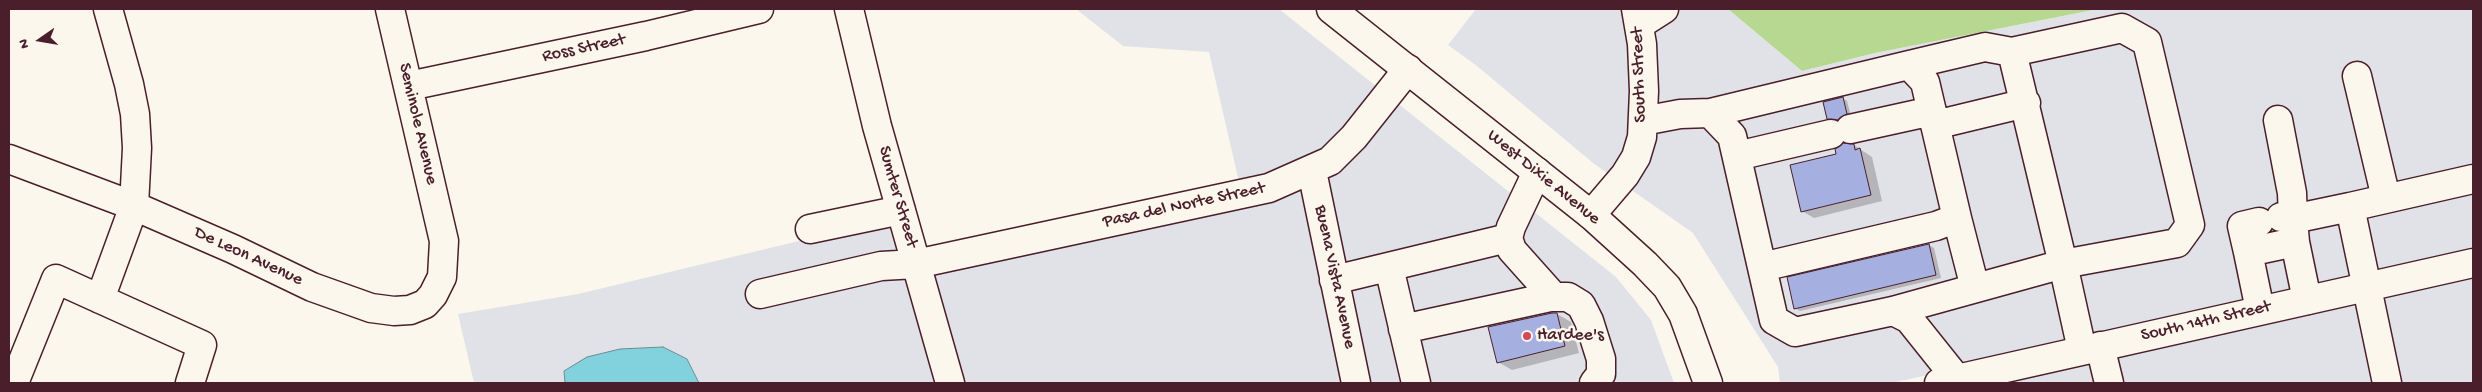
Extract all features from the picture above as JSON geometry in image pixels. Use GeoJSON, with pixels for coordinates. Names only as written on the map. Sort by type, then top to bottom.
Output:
{"type":"FeatureCollection","features":[{"type":"Feature","properties":{"kind":"main road"},"geometry":{"type":"LineString","coordinates":[[100,299],[134,206],[137,148],[135,114],[129,84],[108,9]]}},
{"type":"Feature","properties":{"kind":"main road","name":"Seminole Avenue"},"geometry":{"type":"LineString","coordinates":[[390,9],[444,239]]}},
{"type":"Feature","properties":{"kind":"main road","name":"Ross Street"},"geometry":{"type":"LineString","coordinates":[[409,86],[646,36],[759,9]]}},
{"type":"Feature","properties":{"kind":"main road","name":"Sumter Street"},"geometry":{"type":"LineString","coordinates":[[849,9],[877,126],[950,383]]}},
{"type":"Feature","properties":{"kind":"main road","name":"West Dixie Avenue"},"geometry":{"type":"LineString","coordinates":[[1332,9],[1591,215],[1646,264],[1667,287],[1683,314],[1708,383]]}},
{"type":"Feature","properties":{"kind":"main road"},"geometry":{"type":"LineString","coordinates":[[1637,17],[1664,9]]}},
{"type":"Feature","properties":{"kind":"main road","name":"South Street"},"geometry":{"type":"LineString","coordinates":[[1591,215],[1625,175],[1636,157],[1642,137],[1644,91],[1637,17]]}},
{"type":"Feature","properties":{"kind":"main road"},"geometry":{"type":"LineString","coordinates":[[1643,121],[1680,114],[1710,113],[1985,47],[2012,52],[2122,28],[2148,42],[2190,225],[2177,243],[2063,264],[1893,311],[1796,332],[1774,320],[1732,136],[1710,113]]}},
{"type":"Feature","properties":{"kind":"main road"},"geometry":{"type":"LineString","coordinates":[[2012,52],[2063,264],[2091,348],[2109,383]]}},
{"type":"Feature","properties":{"kind":"main road"},"geometry":{"type":"LineString","coordinates":[[1909,65],[1925,82],[1975,288]]}},
{"type":"Feature","properties":{"kind":"main road","name":"Pasa del Norte Street"},"geometry":{"type":"LineString","coordinates":[[760,294],[881,266],[916,264],[1269,188],[1312,171],[1330,161],[1354,137],[1408,70]]}},
{"type":"Feature","properties":{"kind":"main road"},"geometry":{"type":"LineString","coordinates":[[2357,76],[2386,198]]}},
{"type":"Feature","properties":{"kind":"main road"},"geometry":{"type":"LineString","coordinates":[[1737,156],[1841,131],[2026,104]]}},
{"type":"Feature","properties":{"kind":"main road"},"geometry":{"type":"LineString","coordinates":[[2248,252],[2282,225],[2292,193],[2278,120]]}},
{"type":"Feature","properties":{"kind":"main road","name":"De Leon Avenue"},"geometry":{"type":"LineString","coordinates":[[9,159],[134,206],[233,249],[312,287],[371,308],[394,311],[410,310],[425,304],[433,295],[442,277],[444,239]]}},
{"type":"Feature","properties":{"kind":"main road","name":"Buena Vista Avenue"},"geometry":{"type":"LineString","coordinates":[[1312,171],[1356,383]]}},
{"type":"Feature","properties":{"kind":"main road"},"geometry":{"type":"LineString","coordinates":[[1537,172],[1511,227],[1508,238],[1512,250],[1554,297]]}},
{"type":"Feature","properties":{"kind":"main road"},"geometry":{"type":"LineString","coordinates":[[2260,310],[2242,226],[2282,225],[2386,198],[2473,179]]}},
{"type":"Feature","properties":{"kind":"main road"},"geometry":{"type":"LineString","coordinates":[[2350,207],[2365,287],[2387,383]]}},
{"type":"Feature","properties":{"kind":"main road"},"geometry":{"type":"LineString","coordinates":[[810,229],[901,210]]}},
{"type":"Feature","properties":{"kind":"main road"},"geometry":{"type":"LineString","coordinates":[[1762,267],[1936,226],[1957,218]]}},
{"type":"Feature","properties":{"kind":"main road"},"geometry":{"type":"LineString","coordinates":[[2282,225],[2307,300]]}},
{"type":"Feature","properties":{"kind":"main road"},"geometry":{"type":"LineString","coordinates":[[1334,280],[1508,238]]}},
{"type":"Feature","properties":{"kind":"main road","name":"South 14th Street"},"geometry":{"type":"LineString","coordinates":[[1948,381],[2473,262]]}},
{"type":"Feature","properties":{"kind":"main road"},"geometry":{"type":"LineString","coordinates":[[1389,267],[1416,383]]}},
{"type":"Feature","properties":{"kind":"main road"},"geometry":{"type":"LineString","coordinates":[[12,381],[56,279],[202,345],[190,383]]}},
{"type":"Feature","properties":{"kind":"main road"},"geometry":{"type":"LineString","coordinates":[[1403,329],[1554,297],[1568,297],[1581,305],[1590,321],[1601,359],[1601,374],[1594,383]]}},
{"type":"Feature","properties":{"kind":"main road"},"geometry":{"type":"LineString","coordinates":[[1893,311],[1909,319],[1948,381]]}},
{"type":"Feature","properties":{"kind":"shaded area"},"geometry":{"type":"Polygon","coordinates":[[[1076,9],[1279,9],[1616,277],[1651,320],[1674,383],[699,383],[687,359],[663,347],[620,349],[564,371],[565,383],[474,383],[458,314],[578,294],[899,217],[910,264],[1239,182],[1209,52],[1123,46],[1076,9]]]}},
{"type":"Feature","properties":{"kind":"shaded area"},"geometry":{"type":"Polygon","coordinates":[[[1476,9],[1728,9],[1802,71],[1875,53],[2098,9],[2473,9],[2473,252],[1892,383],[1780,383],[1778,367],[1693,233],[1593,163],[1477,66],[1448,45],[1476,9]]]}},
{"type":"Feature","properties":{"kind":"shaded area"},"geometry":{"type":"Polygon","coordinates":[[[2473,273],[2473,383],[1984,383],[2473,273]]]}},
{"type":"Feature","properties":{"kind":"green space"},"geometry":{"type":"Polygon","coordinates":[[[1728,9],[2098,9],[1875,53],[1802,71],[1728,9]]]}},
{"type":"Feature","properties":{"kind":"water"},"geometry":{"type":"Polygon","coordinates":[[[663,347],[687,359],[699,383],[565,383],[564,371],[587,357],[620,349],[663,347]]]}},
{"type":"Feature","properties":{"kind":"building"},"geometry":{"type":"Polygon","coordinates":[[[1843,97],[1847,114],[1838,120],[1827,119],[1823,102],[1843,97]]]}},
{"type":"Feature","properties":{"kind":"building"},"geometry":{"type":"Polygon","coordinates":[[[1843,143],[1854,144],[1855,150],[1860,148],[1871,195],[1801,212],[1790,165],[1836,154],[1835,149],[1843,143]]]}},
{"type":"Feature","properties":{"kind":"building"},"geometry":{"type":"Polygon","coordinates":[[[1929,244],[1936,275],[1794,309],[1787,277],[1929,244]]]}},
{"type":"Feature","properties":{"kind":"building","name":"Hardee's"},"geometry":{"type":"Polygon","coordinates":[[[1557,313],[1565,346],[1497,363],[1488,327],[1557,313]]]}},
{"type":"Feature","properties":{"kind":"place","name":"Hardee's"},"geometry":{"type":"Point","coordinates":[1527,336]}}]}
